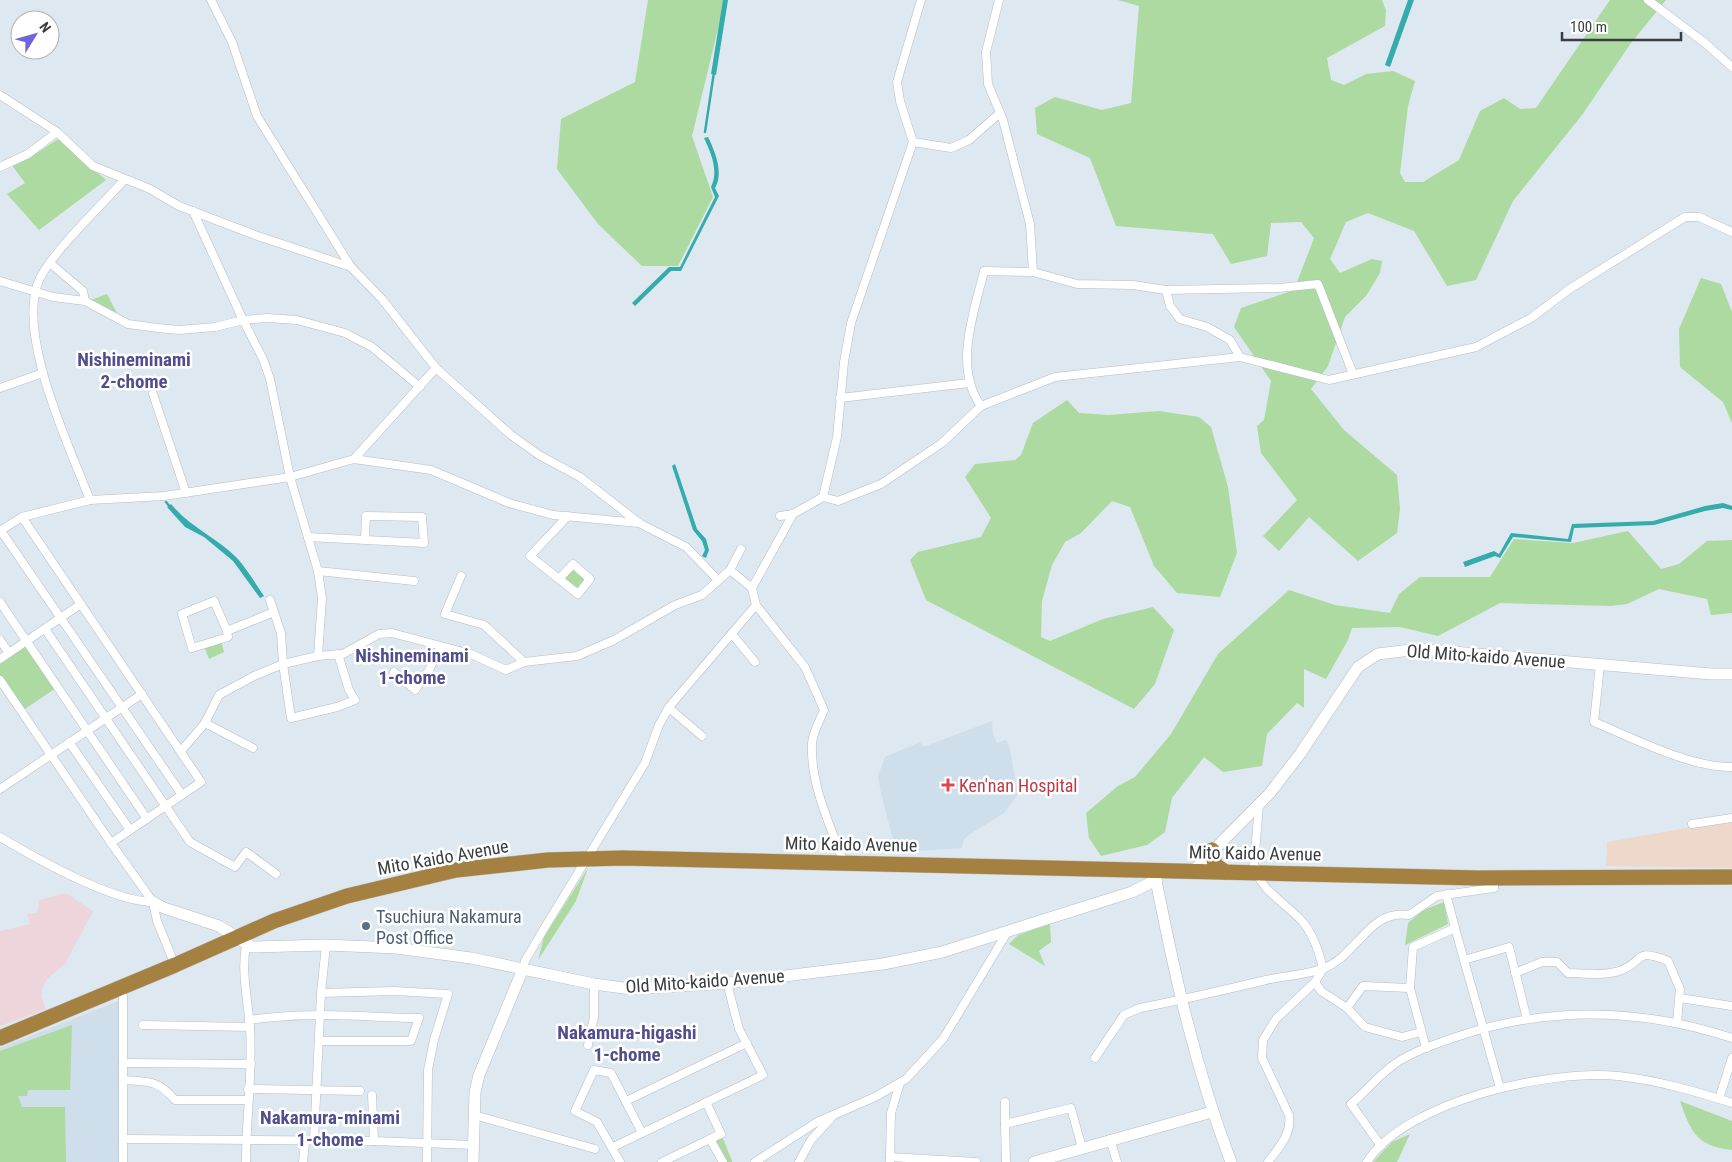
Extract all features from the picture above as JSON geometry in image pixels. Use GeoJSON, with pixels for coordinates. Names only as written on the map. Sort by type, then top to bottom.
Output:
{"type":"FeatureCollection","features":[{"type":"Feature","properties":{"kind":"highway"},"geometry":{"type":"LineString","coordinates":[[1212,850],[1215,865],[1225,872]]}},
{"type":"Feature","properties":{"kind":"highway","name":"Mito Kaido Avenue"},"geometry":{"type":"LineString","coordinates":[[0,1038],[120,988],[242,941],[301,911],[402,881],[500,864],[589,858],[844,863],[1156,875],[1193,871],[1494,878],[1732,877]]}},
{"type":"Feature","properties":{"kind":"street"},"geometry":{"type":"LineString","coordinates":[[211,0],[232,42],[258,116],[351,267],[382,299],[436,368],[510,434],[539,455],[580,477],[638,523],[686,547],[718,580]]}},
{"type":"Feature","properties":{"kind":"street"},"geometry":{"type":"LineString","coordinates":[[823,497],[837,437],[840,398],[851,323],[913,142],[900,101],[897,82],[921,0]]}},
{"type":"Feature","properties":{"kind":"street"},"geometry":{"type":"LineString","coordinates":[[999,0],[985,60],[988,84],[1000,113],[1030,224],[1033,272]]}},
{"type":"Feature","properties":{"kind":"street"},"geometry":{"type":"LineString","coordinates":[[1648,0],[1705,43],[1732,67]]}},
{"type":"Feature","properties":{"kind":"street"},"geometry":{"type":"LineString","coordinates":[[1,96],[57,132],[93,166],[124,180],[150,188],[179,206],[255,235],[351,267]]}},
{"type":"Feature","properties":{"kind":"street"},"geometry":{"type":"LineString","coordinates":[[913,142],[951,148],[969,140],[1000,113]]}},
{"type":"Feature","properties":{"kind":"street"},"geometry":{"type":"LineString","coordinates":[[0,167],[28,154],[57,132]]}},
{"type":"Feature","properties":{"kind":"street"},"geometry":{"type":"LineString","coordinates":[[90,500],[43,373],[33,316],[35,291],[50,263],[124,180]]}},
{"type":"Feature","properties":{"kind":"street"},"geometry":{"type":"LineString","coordinates":[[193,211],[263,359],[270,379],[290,477],[318,571],[322,598],[318,656]]}},
{"type":"Feature","properties":{"kind":"street"},"geometry":{"type":"LineString","coordinates":[[780,516],[794,514],[823,497],[838,501],[881,484],[942,443],[981,406],[1055,377],[1240,357],[1329,380],[1476,347],[1530,318],[1572,288],[1685,217],[1699,217],[1732,232]]}},
{"type":"Feature","properties":{"kind":"street"},"geometry":{"type":"LineString","coordinates":[[50,263],[83,291],[85,301]]}},
{"type":"Feature","properties":{"kind":"street"},"geometry":{"type":"LineString","coordinates":[[981,406],[972,394],[969,383],[967,344],[984,271],[1033,272],[1077,284],[1133,285],[1166,290],[1279,288],[1318,284],[1353,374]]}},
{"type":"Feature","properties":{"kind":"street"},"geometry":{"type":"LineString","coordinates":[[0,281],[53,298],[85,301],[128,324],[158,328],[179,330],[206,328],[243,320],[267,318],[297,320],[345,333],[372,347],[420,387]]}},
{"type":"Feature","properties":{"kind":"street"},"geometry":{"type":"LineString","coordinates":[[1166,290],[1170,306],[1180,319],[1207,327],[1230,340],[1240,357]]}},
{"type":"Feature","properties":{"kind":"street"},"geometry":{"type":"LineString","coordinates":[[354,458],[436,368]]}},
{"type":"Feature","properties":{"kind":"street"},"geometry":{"type":"LineString","coordinates":[[0,388],[43,373]]}},
{"type":"Feature","properties":{"kind":"street"},"geometry":{"type":"LineString","coordinates":[[840,398],[969,383]]}},
{"type":"Feature","properties":{"kind":"street"},"geometry":{"type":"LineString","coordinates":[[153,394],[186,492]]}},
{"type":"Feature","properties":{"kind":"street"},"geometry":{"type":"LineString","coordinates":[[182,795],[0,531],[22,516],[90,500],[186,492],[290,477],[354,458],[432,470],[510,503],[553,515],[638,523]]}},
{"type":"Feature","properties":{"kind":"street"},"geometry":{"type":"LineString","coordinates":[[752,588],[794,514]]}},
{"type":"Feature","properties":{"kind":"street"},"geometry":{"type":"LineString","coordinates":[[22,516],[200,782],[111,843]]}},
{"type":"Feature","properties":{"kind":"street"},"geometry":{"type":"LineString","coordinates":[[308,537],[424,544],[422,517],[366,516],[365,540]]}},
{"type":"Feature","properties":{"kind":"street"},"geometry":{"type":"LineString","coordinates":[[559,579],[530,556],[568,516]]}},
{"type":"Feature","properties":{"kind":"street"},"geometry":{"type":"LineString","coordinates":[[181,751],[204,723],[219,695],[254,676],[283,664],[318,656],[343,654],[379,634],[392,633],[440,648],[471,654],[506,670],[524,662],[577,656],[607,644],[675,605],[702,595],[730,570],[741,549]]}},
{"type":"Feature","properties":{"kind":"street"},"geometry":{"type":"LineString","coordinates":[[730,570],[752,588],[756,605],[805,667],[824,710],[812,741],[813,764],[821,802],[844,863]]}},
{"type":"Feature","properties":{"kind":"street"},"geometry":{"type":"LineString","coordinates":[[318,571],[414,581]]}},
{"type":"Feature","properties":{"kind":"street"},"geometry":{"type":"LineString","coordinates":[[461,576],[445,614],[484,625],[524,662]]}},
{"type":"Feature","properties":{"kind":"street"},"geometry":{"type":"LineString","coordinates":[[270,600],[281,633],[283,664],[291,718],[337,707],[355,700],[349,690],[338,654]]}},
{"type":"Feature","properties":{"kind":"street"},"geometry":{"type":"LineString","coordinates":[[214,601],[227,631],[228,637],[192,648],[182,614],[214,601]]}},
{"type":"Feature","properties":{"kind":"street"},"geometry":{"type":"LineString","coordinates":[[0,602],[147,819]]}},
{"type":"Feature","properties":{"kind":"street"},"geometry":{"type":"LineString","coordinates":[[0,659],[81,604]]}},
{"type":"Feature","properties":{"kind":"street"},"geometry":{"type":"LineString","coordinates":[[473,1162],[474,1115],[479,1075],[525,961],[645,763],[659,725],[669,708],[756,605]]}},
{"type":"Feature","properties":{"kind":"street"},"geometry":{"type":"LineString","coordinates":[[227,631],[274,612]]}},
{"type":"Feature","properties":{"kind":"street"},"geometry":{"type":"LineString","coordinates":[[45,628],[190,842],[235,867],[246,852],[276,874]]}},
{"type":"Feature","properties":{"kind":"street"},"geometry":{"type":"LineString","coordinates":[[732,634],[755,662]]}},
{"type":"Feature","properties":{"kind":"street"},"geometry":{"type":"LineString","coordinates":[[0,640],[9,653]]}},
{"type":"Feature","properties":{"kind":"street"},"geometry":{"type":"LineString","coordinates":[[394,672],[414,690],[429,670],[440,648]]}},
{"type":"Feature","properties":{"kind":"street","name":"Old Mito-kaido Avenue"},"geometry":{"type":"LineString","coordinates":[[1193,871],[1259,805],[1300,754],[1358,667],[1378,654],[1419,649],[1712,674],[1732,674]]}},
{"type":"Feature","properties":{"kind":"street"},"geometry":{"type":"LineString","coordinates":[[1600,665],[1594,722],[1651,746],[1716,768],[1732,767]]}},
{"type":"Feature","properties":{"kind":"street"},"geometry":{"type":"LineString","coordinates":[[0,680],[153,902],[175,966]]}},
{"type":"Feature","properties":{"kind":"street"},"geometry":{"type":"LineString","coordinates":[[0,789],[142,694]]}},
{"type":"Feature","properties":{"kind":"street"},"geometry":{"type":"LineString","coordinates":[[669,708],[702,736]]}},
{"type":"Feature","properties":{"kind":"street"},"geometry":{"type":"LineString","coordinates":[[204,723],[253,748]]}},
{"type":"Feature","properties":{"kind":"street"},"geometry":{"type":"LineString","coordinates":[[69,742],[130,830]]}},
{"type":"Feature","properties":{"kind":"street"},"geometry":{"type":"LineString","coordinates":[[1259,805],[1255,872],[1279,902],[1300,919],[1311,933],[1323,969],[1316,982],[1276,1019],[1263,1040],[1262,1058],[1289,1115],[1290,1124],[1287,1134],[1268,1162]]}},
{"type":"Feature","properties":{"kind":"street"},"geometry":{"type":"LineString","coordinates":[[1692,824],[1732,818]]}},
{"type":"Feature","properties":{"kind":"street"},"geometry":{"type":"LineString","coordinates":[[0,840],[80,880],[142,901],[153,902],[164,908],[219,926],[242,941],[250,1024],[251,1064],[247,1100],[246,1162]]}},
{"type":"Feature","properties":{"kind":"street"},"geometry":{"type":"LineString","coordinates":[[1156,875],[1181,1000],[1212,1112],[1232,1162]]}},
{"type":"Feature","properties":{"kind":"street","name":"Old Mito-kaido Avenue"},"geometry":{"type":"LineString","coordinates":[[242,941],[264,948],[326,945],[405,949],[471,958],[594,984],[631,989],[727,983],[883,964],[942,952],[1132,892],[1156,875]]}},
{"type":"Feature","properties":{"kind":"street"},"geometry":{"type":"LineString","coordinates":[[1095,1058],[1124,1015],[1140,1008],[1323,969],[1355,947],[1371,927],[1387,916],[1396,913],[1409,915],[1430,900],[1446,894],[1494,888],[1494,878]]}},
{"type":"Feature","properties":{"kind":"street"},"geometry":{"type":"LineString","coordinates":[[1446,894],[1500,1088]]}},
{"type":"Feature","properties":{"kind":"street"},"geometry":{"type":"LineString","coordinates":[[1426,1048],[1410,988],[1413,947],[1455,928]]}},
{"type":"Feature","properties":{"kind":"street"},"geometry":{"type":"LineString","coordinates":[[755,1162],[817,1122],[900,1083],[943,1039],[1008,931]]}},
{"type":"Feature","properties":{"kind":"street"},"geometry":{"type":"LineString","coordinates":[[314,1140],[321,993],[326,945]]}},
{"type":"Feature","properties":{"kind":"street"},"geometry":{"type":"LineString","coordinates":[[1464,960],[1509,947],[1527,1019]]}},
{"type":"Feature","properties":{"kind":"street"},"geometry":{"type":"LineString","coordinates":[[1515,973],[1542,962],[1557,962],[1568,974],[1609,973],[1627,968],[1644,955],[1650,954],[1668,961],[1680,989],[1677,1023]]}},
{"type":"Feature","properties":{"kind":"street"},"geometry":{"type":"LineString","coordinates":[[1316,982],[1321,990],[1347,1008],[1364,1028],[1402,1037],[1421,1032]]}},
{"type":"Feature","properties":{"kind":"street"},"geometry":{"type":"LineString","coordinates":[[613,1147],[763,1075],[739,1029],[727,983]]}},
{"type":"Feature","properties":{"kind":"street"},"geometry":{"type":"LineString","coordinates":[[588,1044],[594,1017],[594,984]]}},
{"type":"Feature","properties":{"kind":"street"},"geometry":{"type":"LineString","coordinates":[[1347,1008],[1363,986],[1410,988]]}},
{"type":"Feature","properties":{"kind":"street"},"geometry":{"type":"LineString","coordinates":[[120,988],[123,997],[123,1162]]}},
{"type":"Feature","properties":{"kind":"street"},"geometry":{"type":"LineString","coordinates":[[321,993],[394,991],[448,994],[434,1040],[428,1070],[427,1162]]}},
{"type":"Feature","properties":{"kind":"street"},"geometry":{"type":"LineString","coordinates":[[1680,998],[1732,1006]]}},
{"type":"Feature","properties":{"kind":"street"},"geometry":{"type":"LineString","coordinates":[[1381,1146],[1352,1104],[1396,1063],[1426,1048],[1484,1028],[1558,1015],[1603,1014],[1677,1023],[1732,1038]]}},
{"type":"Feature","properties":{"kind":"street"},"geometry":{"type":"LineString","coordinates":[[143,1025],[250,1024],[321,1017],[419,1018],[411,1041],[320,1041]]}},
{"type":"Feature","properties":{"kind":"street"},"geometry":{"type":"LineString","coordinates":[[626,1101],[747,1043]]}},
{"type":"Feature","properties":{"kind":"street"},"geometry":{"type":"LineString","coordinates":[[1719,1099],[1732,1058]]}},
{"type":"Feature","properties":{"kind":"street"},"geometry":{"type":"LineString","coordinates":[[123,1063],[251,1064]]}},
{"type":"Feature","properties":{"kind":"street"},"geometry":{"type":"LineString","coordinates":[[620,1162],[597,1122],[575,1111],[594,1070],[611,1073],[642,1133]]}},
{"type":"Feature","properties":{"kind":"street"},"geometry":{"type":"LineString","coordinates":[[1367,1162],[1381,1146],[1419,1119],[1500,1088],[1545,1079],[1617,1076],[1681,1087],[1732,1103]]}},
{"type":"Feature","properties":{"kind":"street"},"geometry":{"type":"LineString","coordinates":[[123,1080],[150,1082],[164,1087],[175,1100],[247,1100]]}},
{"type":"Feature","properties":{"kind":"street"},"geometry":{"type":"LineString","coordinates":[[900,1083],[891,1113],[890,1159],[976,1162]]}},
{"type":"Feature","properties":{"kind":"street"},"geometry":{"type":"LineString","coordinates":[[248,1089],[360,1091]]}},
{"type":"Feature","properties":{"kind":"street"},"geometry":{"type":"LineString","coordinates":[[372,1095],[374,1141]]}},
{"type":"Feature","properties":{"kind":"street"},"geometry":{"type":"LineString","coordinates":[[662,1162],[721,1134],[706,1102]]}},
{"type":"Feature","properties":{"kind":"street"},"geometry":{"type":"LineString","coordinates":[[1005,1102],[1006,1162]]}},
{"type":"Feature","properties":{"kind":"street"},"geometry":{"type":"LineString","coordinates":[[1005,1124],[1071,1108],[1082,1148]]}},
{"type":"Feature","properties":{"kind":"street"},"geometry":{"type":"LineString","coordinates":[[1034,1162],[1110,1139],[1212,1112]]}},
{"type":"Feature","properties":{"kind":"street"},"geometry":{"type":"LineString","coordinates":[[799,1162],[811,1140],[834,1114]]}},
{"type":"Feature","properties":{"kind":"street"},"geometry":{"type":"LineString","coordinates":[[474,1115],[595,1149]]}},
{"type":"Feature","properties":{"kind":"street"},"geometry":{"type":"LineString","coordinates":[[123,1139],[374,1141],[473,1145]]}},
{"type":"Feature","properties":{"kind":"street"},"geometry":{"type":"LineString","coordinates":[[1110,1139],[1117,1162]]}},
{"type":"Feature","properties":{"kind":"street"},"geometry":{"type":"LineString","coordinates":[[710,1140],[723,1162]]}},
{"type":"Feature","properties":{"kind":"street"},"geometry":{"type":"LineString","coordinates":[[303,1162],[304,1141]]}},
{"type":"Feature","properties":{"kind":"shaded area","name":"Ken'nan Hospital"},"geometry":{"type":"Polygon","coordinates":[[[992,721],[993,735],[997,743],[1006,740],[1009,745],[1018,794],[1004,813],[967,836],[963,841],[962,848],[902,852],[892,836],[881,793],[878,776],[885,757],[920,742],[923,747],[992,721]]]}},
{"type":"Feature","properties":{"kind":"shaded area"},"geometry":{"type":"Polygon","coordinates":[[[1732,820],[1732,868],[1606,866],[1607,842],[1732,820]]]}},
{"type":"Feature","properties":{"kind":"shaded area"},"geometry":{"type":"Polygon","coordinates":[[[66,893],[93,911],[65,964],[47,979],[43,987],[41,996],[46,1009],[0,1026],[0,931],[30,924],[27,914],[37,913],[39,900],[66,893]]]}},
{"type":"Feature","properties":{"kind":"shaded area"},"geometry":{"type":"Polygon","coordinates":[[[118,1001],[120,1002],[119,1162],[0,1162],[0,1048],[118,1001]]]}},
{"type":"Feature","properties":{"kind":"green space"},"geometry":{"type":"Polygon","coordinates":[[[648,0],[725,0],[692,136],[713,197],[678,266],[642,266],[598,224],[557,169],[561,119],[635,82],[648,0]]]}},
{"type":"Feature","properties":{"kind":"green space"},"geometry":{"type":"Polygon","coordinates":[[[1118,0],[1382,0],[1386,10],[1385,26],[1327,58],[1331,80],[1344,85],[1366,74],[1393,71],[1415,81],[1408,106],[1400,173],[1405,182],[1423,182],[1459,160],[1480,111],[1504,98],[1520,109],[1536,108],[1610,0],[1666,0],[1631,43],[1582,115],[1513,201],[1476,280],[1447,286],[1414,231],[1368,213],[1346,222],[1330,259],[1340,273],[1372,259],[1382,261],[1380,273],[1366,296],[1345,317],[1328,366],[1311,389],[1344,430],[1397,475],[1400,509],[1397,533],[1358,561],[1309,517],[1279,551],[1263,536],[1297,500],[1261,453],[1257,426],[1264,420],[1271,381],[1234,327],[1241,308],[1294,290],[1314,238],[1301,222],[1271,223],[1267,256],[1231,264],[1213,234],[1116,226],[1090,158],[1037,134],[1035,108],[1055,97],[1102,110],[1131,103],[1139,6],[1118,0]]]}},
{"type":"Feature","properties":{"kind":"green space"},"geometry":{"type":"Polygon","coordinates":[[[58,139],[106,180],[39,230],[7,194],[25,183],[11,164],[40,151],[58,139]]]}},
{"type":"Feature","properties":{"kind":"green space"},"geometry":{"type":"Polygon","coordinates":[[[1701,278],[1721,284],[1732,312],[1732,423],[1723,402],[1680,367],[1679,329],[1701,278]]]}},
{"type":"Feature","properties":{"kind":"green space"},"geometry":{"type":"Polygon","coordinates":[[[107,294],[119,317],[91,300],[107,294]]]}},
{"type":"Feature","properties":{"kind":"green space"},"geometry":{"type":"Polygon","coordinates":[[[1067,400],[1079,413],[1109,415],[1159,411],[1199,417],[1211,427],[1228,487],[1237,553],[1220,597],[1177,593],[1154,566],[1130,507],[1112,501],[1081,533],[1065,542],[1052,565],[1042,601],[1041,637],[1050,641],[1103,619],[1153,607],[1174,630],[1155,684],[1134,709],[926,600],[910,560],[918,552],[981,537],[991,518],[965,477],[975,464],[1015,460],[1021,455],[1033,423],[1067,400]]]}},
{"type":"Feature","properties":{"kind":"green space"},"geometry":{"type":"Polygon","coordinates":[[[1628,531],[1661,569],[1679,564],[1707,541],[1732,540],[1732,613],[1711,615],[1707,599],[1659,589],[1627,604],[1611,606],[1500,603],[1438,636],[1400,627],[1352,628],[1348,640],[1326,679],[1304,669],[1304,708],[1297,703],[1267,734],[1262,766],[1223,772],[1204,757],[1172,798],[1165,832],[1147,845],[1101,856],[1089,838],[1086,813],[1118,786],[1135,777],[1171,734],[1218,654],[1289,590],[1335,605],[1390,613],[1399,594],[1420,577],[1490,577],[1514,539],[1573,543],[1628,531]]]}},
{"type":"Feature","properties":{"kind":"green space"},"geometry":{"type":"Polygon","coordinates":[[[573,567],[588,580],[578,592],[561,579],[573,567]]]}},
{"type":"Feature","properties":{"kind":"green space"},"geometry":{"type":"Polygon","coordinates":[[[221,641],[224,652],[209,659],[204,646],[221,641]]]}},
{"type":"Feature","properties":{"kind":"green space"},"geometry":{"type":"Polygon","coordinates":[[[26,644],[56,688],[22,711],[0,680],[0,662],[26,644]]]}},
{"type":"Feature","properties":{"kind":"green space"},"geometry":{"type":"Polygon","coordinates":[[[588,868],[576,901],[538,960],[544,937],[588,868]]]}},
{"type":"Feature","properties":{"kind":"green space"},"geometry":{"type":"Polygon","coordinates":[[[1444,902],[1448,924],[1405,945],[1408,923],[1424,910],[1444,902]]]}},
{"type":"Feature","properties":{"kind":"green space"},"geometry":{"type":"Polygon","coordinates":[[[1050,924],[1051,942],[1039,951],[1045,966],[1009,944],[1018,935],[1050,924]]]}},
{"type":"Feature","properties":{"kind":"green space"},"geometry":{"type":"Polygon","coordinates":[[[72,1025],[70,1090],[28,1090],[27,1096],[18,1096],[22,1107],[65,1107],[66,1162],[0,1162],[0,1051],[72,1025]]]}},
{"type":"Feature","properties":{"kind":"green space"},"geometry":{"type":"Polygon","coordinates":[[[1680,1101],[1732,1121],[1732,1150],[1711,1145],[1697,1136],[1688,1122],[1680,1101]]]}},
{"type":"Feature","properties":{"kind":"green space"},"geometry":{"type":"Polygon","coordinates":[[[1410,1134],[1397,1162],[1373,1162],[1392,1142],[1410,1134]]]}},
{"type":"Feature","properties":{"kind":"green space"},"geometry":{"type":"Polygon","coordinates":[[[722,1136],[732,1162],[724,1162],[712,1140],[722,1136]]]}},
{"type":"Feature","properties":{"kind":"water"},"geometry":{"type":"Polygon","coordinates":[[[723,0],[728,0],[716,75],[711,74],[723,0]]]}},
{"type":"Feature","properties":{"kind":"water"},"geometry":{"type":"Polygon","coordinates":[[[1408,0],[1414,0],[1390,67],[1385,65],[1408,0]]]}},
{"type":"Feature","properties":{"kind":"water"},"geometry":{"type":"Polygon","coordinates":[[[708,137],[718,162],[719,176],[715,188],[719,196],[681,271],[671,271],[635,306],[632,303],[669,267],[680,267],[715,197],[711,187],[714,175],[713,162],[704,138],[708,137]]]}},
{"type":"Feature","properties":{"kind":"water"},"geometry":{"type":"Polygon","coordinates":[[[675,464],[697,529],[706,539],[709,550],[706,558],[702,556],[705,550],[702,541],[693,530],[672,466],[675,464]]]}},
{"type":"Feature","properties":{"kind":"water"},"geometry":{"type":"Polygon","coordinates":[[[1723,503],[1732,506],[1732,510],[1723,508],[1705,511],[1654,525],[1574,528],[1571,542],[1513,537],[1500,558],[1495,556],[1465,567],[1463,562],[1494,551],[1499,554],[1511,533],[1568,539],[1572,524],[1653,521],[1705,506],[1723,503]]]}},
{"type":"Feature","properties":{"kind":"water"},"geometry":{"type":"Polygon","coordinates":[[[171,504],[187,520],[237,558],[264,596],[260,598],[233,561],[204,537],[185,527],[167,507],[171,504]]]}},
{"type":"Feature","properties":{"kind":"waterway"},"geometry":{"type":"LineString","coordinates":[[705,132],[714,72]]}},
{"type":"Feature","properties":{"kind":"waterway"},"geometry":{"type":"LineString","coordinates":[[166,502],[170,507]]}},
{"type":"Feature","properties":{"kind":"place","name":"Ken'nan Hospital"},"geometry":{"type":"Point","coordinates":[948,785]}},
{"type":"Feature","properties":{"kind":"place","name":"Tsuchiura Nakamura Post Office"},"geometry":{"type":"Point","coordinates":[366,926]}},
{"type":"Feature","properties":{"kind":"district","name":"Nishineminami 2-chome"},"geometry":{"type":"Point","coordinates":[134,370]}},
{"type":"Feature","properties":{"kind":"district","name":"Nishineminami 1-chome"},"geometry":{"type":"Point","coordinates":[412,666]}},
{"type":"Feature","properties":{"kind":"district","name":"Nakamura-higashi 1-chome"},"geometry":{"type":"Point","coordinates":[627,1043]}},
{"type":"Feature","properties":{"kind":"district","name":"Nakamura-minami 1-chome"},"geometry":{"type":"Point","coordinates":[330,1128]}}]}
